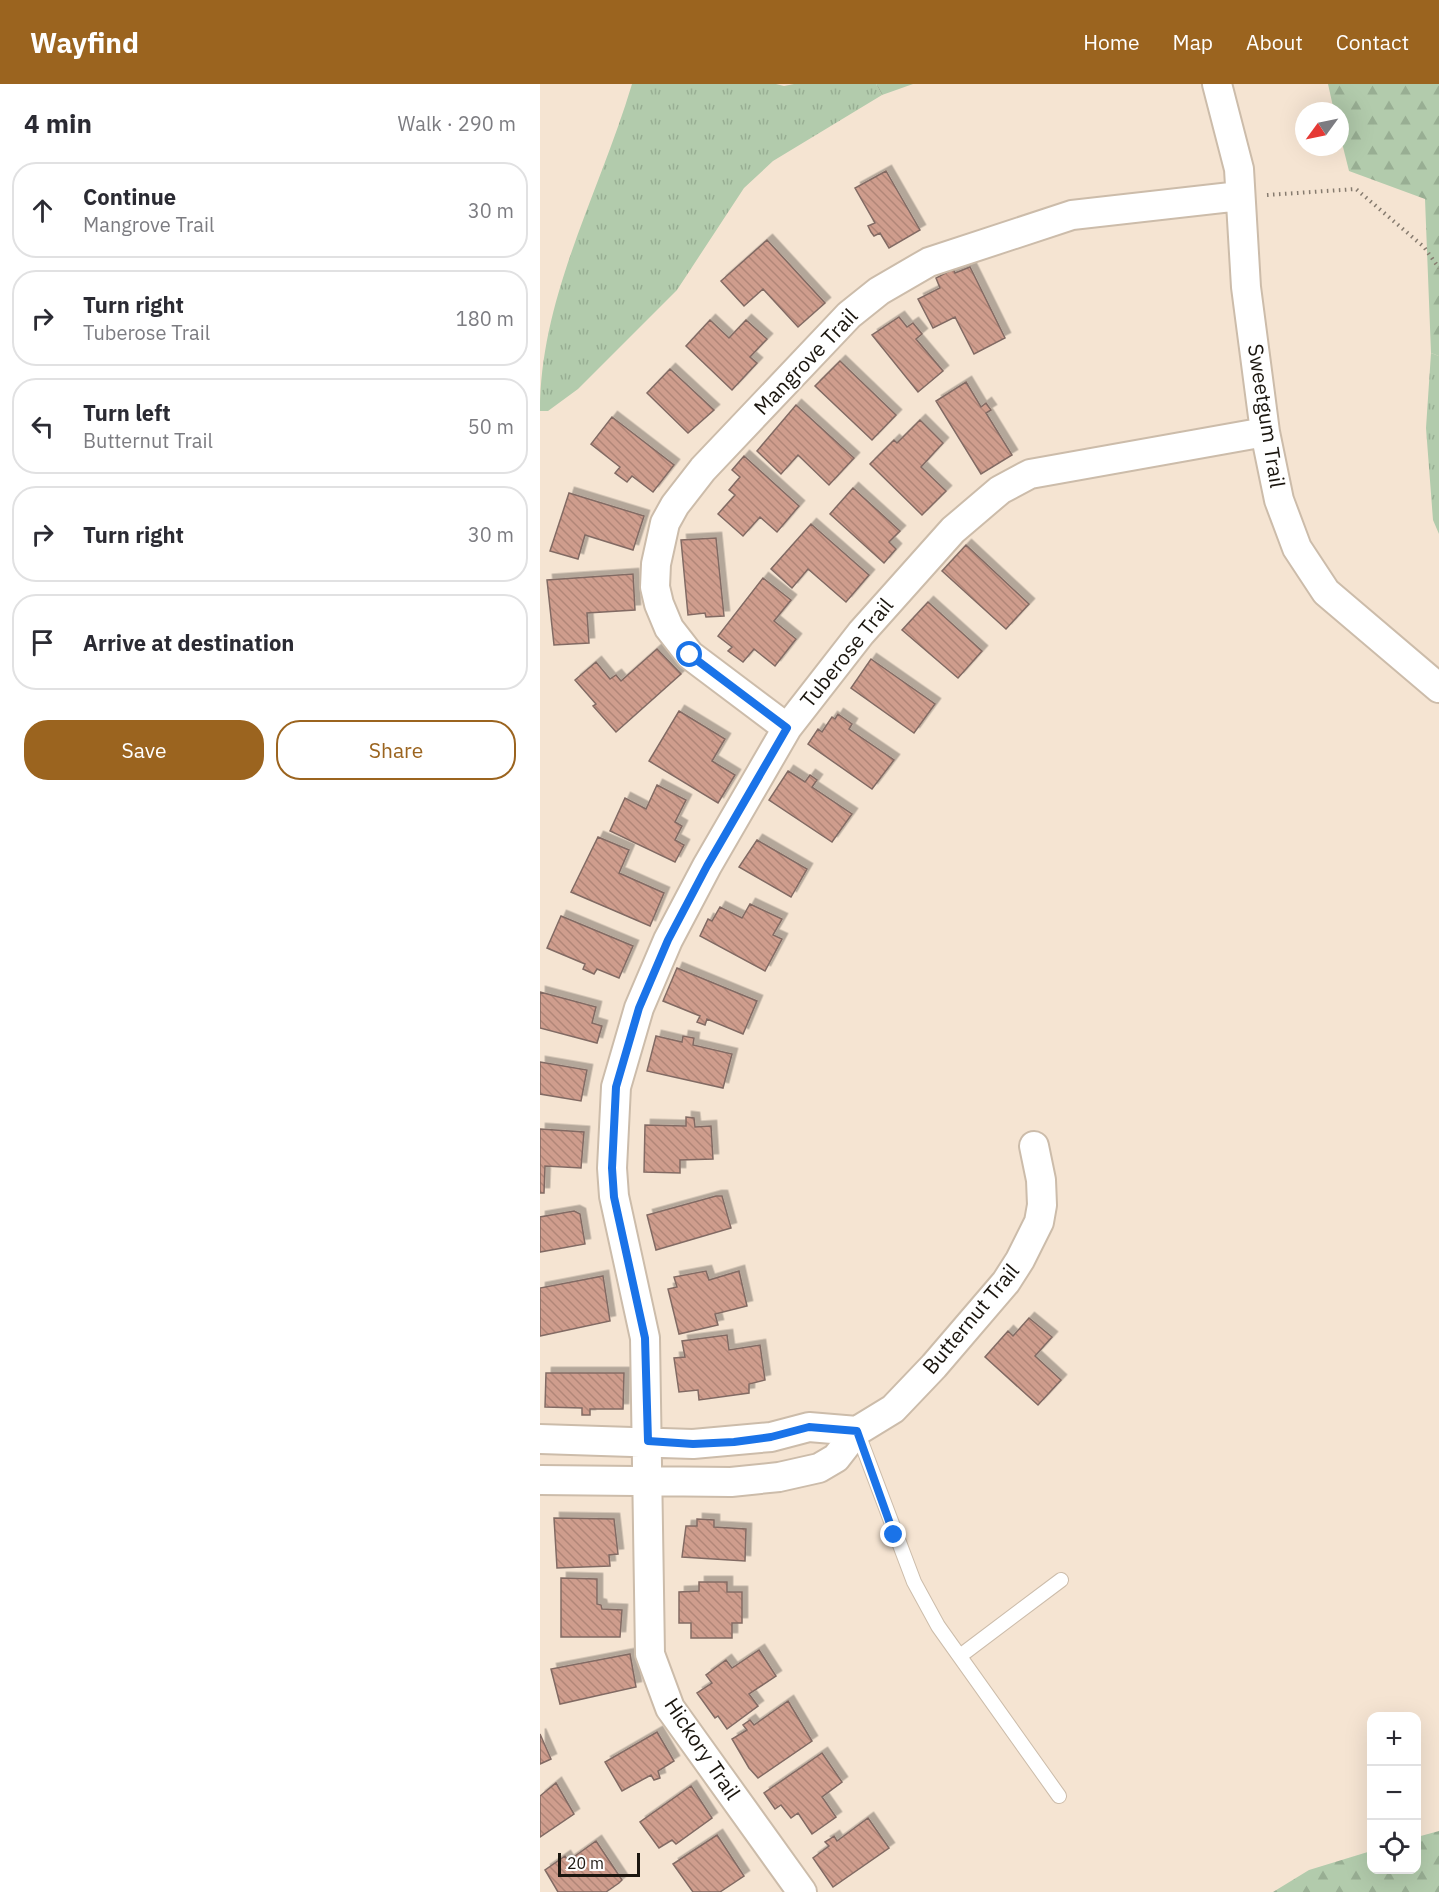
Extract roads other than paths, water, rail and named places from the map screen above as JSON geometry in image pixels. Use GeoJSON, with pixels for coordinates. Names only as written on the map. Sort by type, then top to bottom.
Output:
{"type":"FeatureCollection","features":[{"type":"Feature","properties":{"kind":"street","name":"Sweetgum Trail"},"geometry":{"type":"LineString","coordinates":[[1217,84],[1239,170],[1246,286],[1265,432],[1279,500],[1298,548],[1326,592],[1439,688]]}},
{"type":"Feature","properties":{"kind":"street","name":"Mangrove Trail"},"geometry":{"type":"LineString","coordinates":[[787,728],[690,655],[669,628],[659,604],[656,564],[665,523],[675,505],[703,470],[849,315],[879,291],[929,262],[1072,215],[1240,196]]}},
{"type":"Feature","properties":{"kind":"street","name":"Tuberose Trail"},"geometry":{"type":"LineString","coordinates":[[649,1481],[645,1338],[614,1197],[612,1168],[616,1087],[639,1008],[668,940],[707,866],[787,728],[861,633],[901,587],[953,530],[1000,490],[1030,474],[1265,432]]}},
{"type":"Feature","properties":{"kind":"street","name":"Butternut Trail"},"geometry":{"type":"LineString","coordinates":[[540,1480],[731,1482],[779,1477],[819,1468],[836,1458],[857,1431],[893,1409],[926,1375],[1005,1282],[1020,1260],[1039,1222],[1042,1205],[1041,1180],[1034,1146]]}},
{"type":"Feature","properties":{"kind":"street"},"geometry":{"type":"LineString","coordinates":[[540,1439],[693,1444],[771,1437],[809,1427],[857,1431]]}},
{"type":"Feature","properties":{"kind":"street","name":"Hickory Trail"},"geometry":{"type":"LineString","coordinates":[[649,1481],[650,1654],[661,1687],[670,1708],[802,1892]]}},
{"type":"Feature","properties":{"kind":"lane"},"geometry":{"type":"LineString","coordinates":[[857,1431],[914,1582],[938,1626],[1059,1796]]}},
{"type":"Feature","properties":{"kind":"lane"},"geometry":{"type":"LineString","coordinates":[[960,1656],[1061,1580]]}}]}
